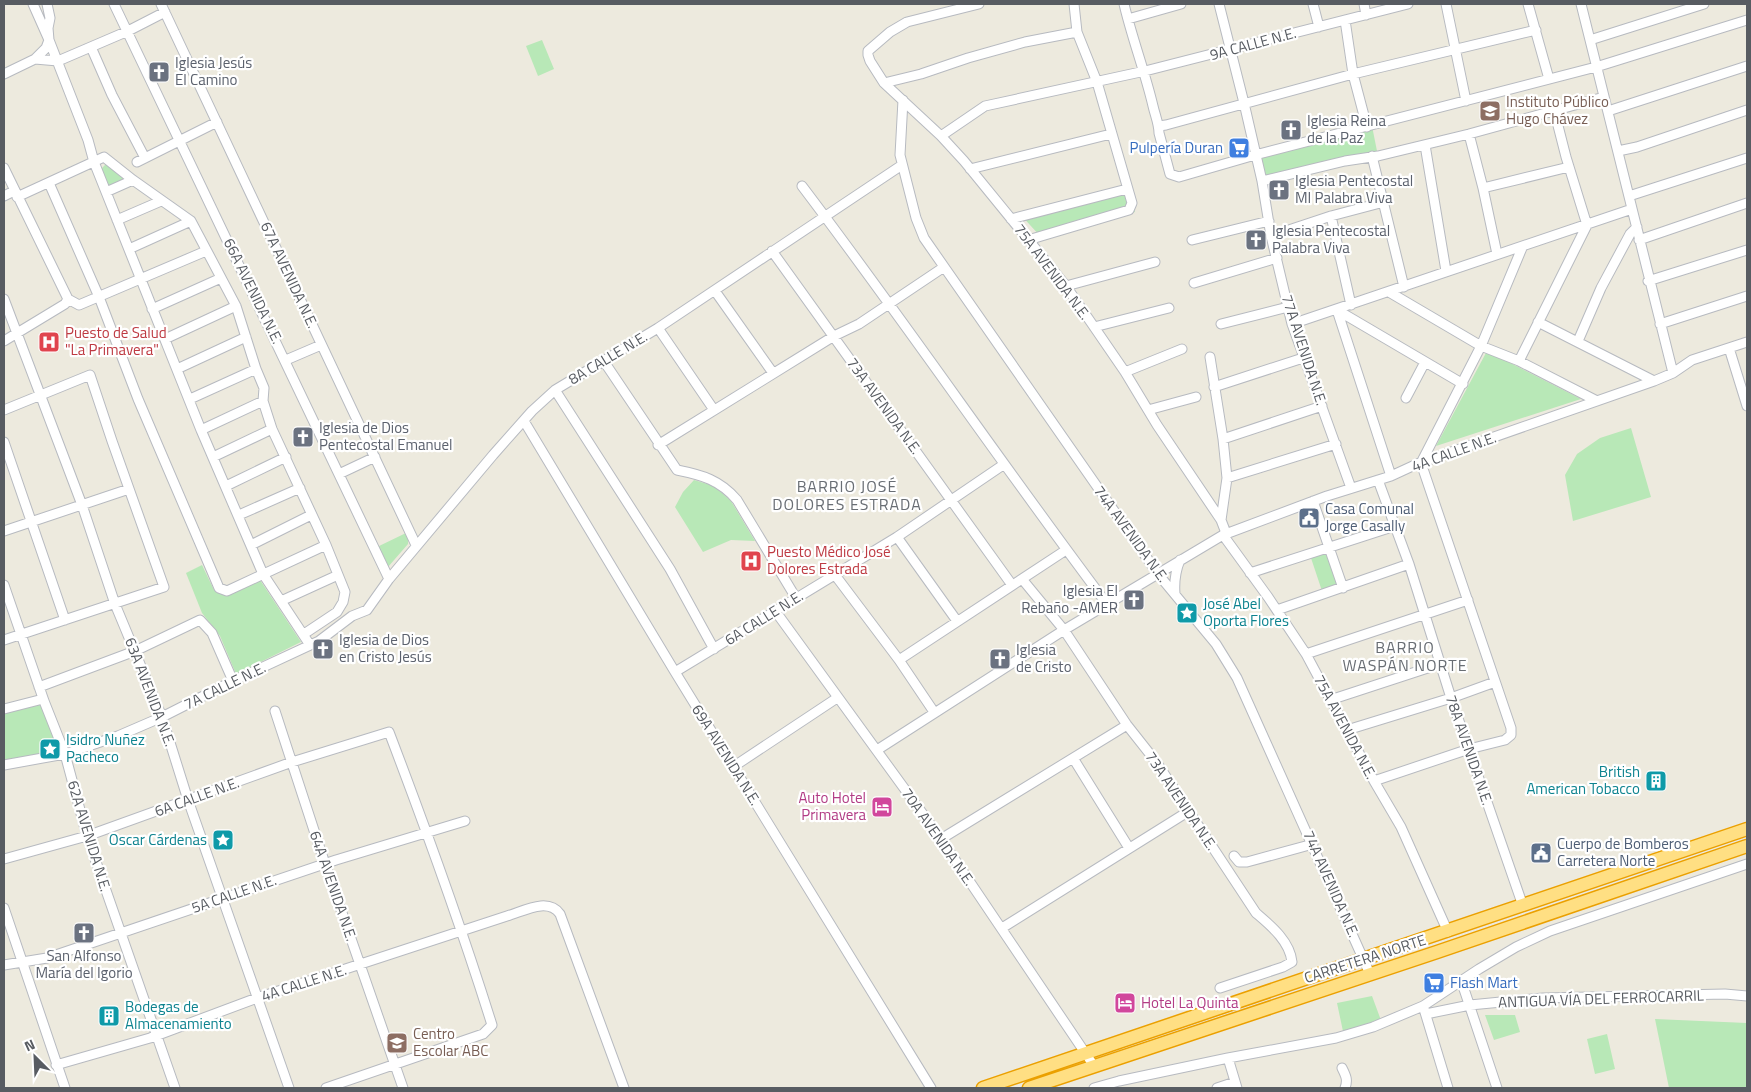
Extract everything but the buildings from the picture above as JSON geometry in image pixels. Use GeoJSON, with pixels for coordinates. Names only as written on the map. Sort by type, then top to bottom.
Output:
{"type":"FeatureCollection","features":[{"type":"Feature","properties":{"kind":"highway","name":"CARRETERA NORTE"},"geometry":{"type":"LineString","coordinates":[[983,1088],[1364,958],[1448,932],[1747,829]]}},
{"type":"Feature","properties":{"kind":"highway","name":"CARRETERA NORTE"},"geometry":{"type":"LineString","coordinates":[[1029,1088],[1747,846]]}},
{"type":"Feature","properties":{"kind":"street"},"geometry":{"type":"LineString","coordinates":[[33,4],[49,40],[62,60],[94,162],[201,430],[263,574],[310,645]]}},
{"type":"Feature","properties":{"kind":"street"},"geometry":{"type":"LineString","coordinates":[[4,74],[35,59],[46,48],[49,40],[48,28],[50,18],[47,4]]}},
{"type":"Feature","properties":{"kind":"street","name":"66A AVENIDA N.E."},"geometry":{"type":"LineString","coordinates":[[114,4],[181,140],[389,579]]}},
{"type":"Feature","properties":{"kind":"street","name":"75A AVENIDA N.E."},"geometry":{"type":"LineString","coordinates":[[979,4],[906,22],[890,32],[868,51],[870,61],[884,83],[941,136],[970,169],[1066,286],[1124,372],[1219,518],[1225,534],[1250,573],[1306,654],[1374,781],[1401,827],[1448,932]]}},
{"type":"Feature","properties":{"kind":"street"},"geometry":{"type":"LineString","coordinates":[[1028,240],[1129,210],[1132,203],[1097,82],[1077,32],[1074,4]]}},
{"type":"Feature","properties":{"kind":"street"},"geometry":{"type":"LineString","coordinates":[[1124,4],[1145,71],[1170,174],[1179,177],[1255,155],[1596,67],[1747,20]]}},
{"type":"Feature","properties":{"kind":"street"},"geometry":{"type":"LineString","coordinates":[[1128,19],[1181,4]]}},
{"type":"Feature","properties":{"kind":"street","name":"77A AVENIDA N.E."},"geometry":{"type":"LineString","coordinates":[[1219,4],[1262,181],[1271,236],[1292,324],[1351,488]]}},
{"type":"Feature","properties":{"kind":"street"},"geometry":{"type":"LineString","coordinates":[[1313,4],[1319,27]]}},
{"type":"Feature","properties":{"kind":"street"},"geometry":{"type":"LineString","coordinates":[[1364,4],[1366,15]]}},
{"type":"Feature","properties":{"kind":"street","name":"9A CALLE N.E."},"geometry":{"type":"LineString","coordinates":[[941,136],[985,106],[1133,74],[1408,4]]}},
{"type":"Feature","properties":{"kind":"street"},"geometry":{"type":"LineString","coordinates":[[1446,4],[1466,101]]}},
{"type":"Feature","properties":{"kind":"street"},"geometry":{"type":"LineString","coordinates":[[1528,4],[1549,79]]}},
{"type":"Feature","properties":{"kind":"street"},"geometry":{"type":"LineString","coordinates":[[1581,4],[1632,210],[1638,227],[1648,281],[1673,373]]}},
{"type":"Feature","properties":{"kind":"street"},"geometry":{"type":"LineString","coordinates":[[1590,40],[1704,4]]}},
{"type":"Feature","properties":{"kind":"street"},"geometry":{"type":"LineString","coordinates":[[35,59],[62,60],[128,31],[163,8]]}},
{"type":"Feature","properties":{"kind":"street","name":"67A AVENIDA N.E."},"geometry":{"type":"LineString","coordinates":[[163,8],[416,545]]}},
{"type":"Feature","properties":{"kind":"street"},"geometry":{"type":"LineString","coordinates":[[1345,20],[1353,74],[1367,127]]}},
{"type":"Feature","properties":{"kind":"street"},"geometry":{"type":"LineString","coordinates":[[1159,126],[1166,126],[1353,74],[1536,30]]}},
{"type":"Feature","properties":{"kind":"street"},"geometry":{"type":"LineString","coordinates":[[884,83],[921,74],[968,58],[1016,45],[1077,32]]}},
{"type":"Feature","properties":{"kind":"street"},"geometry":{"type":"LineString","coordinates":[[91,48],[141,160],[217,122]]}},
{"type":"Feature","properties":{"kind":"street"},"geometry":{"type":"LineString","coordinates":[[1608,111],[1747,66]]}},
{"type":"Feature","properties":{"kind":"street"},"geometry":{"type":"LineString","coordinates":[[1262,181],[1469,134],[1604,97]]}},
{"type":"Feature","properties":{"kind":"street","name":"74A AVENIDA N.E."},"geometry":{"type":"LineString","coordinates":[[903,100],[900,155],[916,218],[924,238],[1158,574],[1216,644],[1237,678],[1370,974]]}},
{"type":"Feature","properties":{"kind":"street"},"geometry":{"type":"LineString","coordinates":[[1519,361],[1587,225],[1554,110]]}},
{"type":"Feature","properties":{"kind":"street"},"geometry":{"type":"LineString","coordinates":[[1618,151],[1747,110]]}},
{"type":"Feature","properties":{"kind":"street"},"geometry":{"type":"LineString","coordinates":[[970,169],[1111,134]]}},
{"type":"Feature","properties":{"kind":"street"},"geometry":{"type":"LineString","coordinates":[[1469,134],[1497,254]]}},
{"type":"Feature","properties":{"kind":"street"},"geometry":{"type":"LineString","coordinates":[[88,140],[104,157],[191,222],[236,306],[264,388],[263,401],[272,429],[345,592],[343,602],[337,612],[304,634]]}},
{"type":"Feature","properties":{"kind":"street"},"geometry":{"type":"LineString","coordinates":[[1424,145],[1446,271]]}},
{"type":"Feature","properties":{"kind":"street"},"geometry":{"type":"LineString","coordinates":[[1372,156],[1404,287]]}},
{"type":"Feature","properties":{"kind":"street"},"geometry":{"type":"LineString","coordinates":[[4,196],[49,183],[104,157]]}},
{"type":"Feature","properties":{"kind":"street"},"geometry":{"type":"LineString","coordinates":[[1629,196],[1747,158]]}},
{"type":"Feature","properties":{"kind":"street","name":"8A CALLE N.E."},"geometry":{"type":"LineString","coordinates":[[367,610],[416,545],[532,411],[555,390],[658,328],[902,165]]}},
{"type":"Feature","properties":{"kind":"street"},"geometry":{"type":"LineString","coordinates":[[1483,188],[1569,167]]}},
{"type":"Feature","properties":{"kind":"street"},"geometry":{"type":"LineString","coordinates":[[4,168],[68,299],[79,305],[206,251]]}},
{"type":"Feature","properties":{"kind":"street"},"geometry":{"type":"LineString","coordinates":[[106,192],[133,180]]}},
{"type":"Feature","properties":{"kind":"street"},"geometry":{"type":"LineString","coordinates":[[49,183],[99,297],[138,399],[220,588],[227,591],[326,546]]}},
{"type":"Feature","properties":{"kind":"street"},"geometry":{"type":"LineString","coordinates":[[802,186],[889,304],[1003,465],[1107,604]]}},
{"type":"Feature","properties":{"kind":"street"},"geometry":{"type":"LineString","coordinates":[[1011,219],[1128,189]]}},
{"type":"Feature","properties":{"kind":"street"},"geometry":{"type":"LineString","coordinates":[[117,220],[161,201]]}},
{"type":"Feature","properties":{"kind":"street"},"geometry":{"type":"LineString","coordinates":[[1271,236],[1331,216],[1384,202]]}},
{"type":"Feature","properties":{"kind":"street"},"geometry":{"type":"LineString","coordinates":[[1639,240],[1747,203]]}},
{"type":"Feature","properties":{"kind":"street"},"geometry":{"type":"LineString","coordinates":[[1292,324],[1632,210]]}},
{"type":"Feature","properties":{"kind":"street"},"geometry":{"type":"LineString","coordinates":[[1331,216],[1351,305]]}},
{"type":"Feature","properties":{"kind":"street"},"geometry":{"type":"LineString","coordinates":[[1192,240],[1269,221]]}},
{"type":"Feature","properties":{"kind":"street"},"geometry":{"type":"LineString","coordinates":[[129,248],[191,222]]}},
{"type":"Feature","properties":{"kind":"street"},"geometry":{"type":"LineString","coordinates":[[1578,341],[1601,288],[1630,234],[1638,227]]}},
{"type":"Feature","properties":{"kind":"street"},"geometry":{"type":"LineString","coordinates":[[1374,781],[1469,749],[1505,740],[1511,735],[1468,600],[1421,463],[1481,346],[1522,248]]}},
{"type":"Feature","properties":{"kind":"street"},"geometry":{"type":"LineString","coordinates":[[1648,281],[1747,250]]}},
{"type":"Feature","properties":{"kind":"street","name":"73A AVENIDA N.E."},"geometry":{"type":"LineString","coordinates":[[772,252],[1012,585]]}},
{"type":"Feature","properties":{"kind":"street"},"geometry":{"type":"LineString","coordinates":[[1194,283],[1277,258]]}},
{"type":"Feature","properties":{"kind":"street"},"geometry":{"type":"LineString","coordinates":[[1066,286],[1155,262]]}},
{"type":"Feature","properties":{"kind":"street"},"geometry":{"type":"LineString","coordinates":[[658,445],[834,336],[859,324],[944,267]]}},
{"type":"Feature","properties":{"kind":"street"},"geometry":{"type":"LineString","coordinates":[[152,309],[221,278]]}},
{"type":"Feature","properties":{"kind":"street"},"geometry":{"type":"LineString","coordinates":[[715,291],[774,373]]}},
{"type":"Feature","properties":{"kind":"street"},"geometry":{"type":"LineString","coordinates":[[1388,292],[1481,346],[1519,361],[1597,401]]}},
{"type":"Feature","properties":{"kind":"street"},"geometry":{"type":"LineString","coordinates":[[1660,324],[1747,296]]}},
{"type":"Feature","properties":{"kind":"street","name":"63A AVENIDA N.E."},"geometry":{"type":"LineString","coordinates":[[4,298],[82,505],[115,604],[162,717],[188,800],[288,1088]]}},
{"type":"Feature","properties":{"kind":"street"},"geometry":{"type":"LineString","coordinates":[[4,341],[65,304],[68,299]]}},
{"type":"Feature","properties":{"kind":"street"},"geometry":{"type":"LineString","coordinates":[[166,339],[236,306]]}},
{"type":"Feature","properties":{"kind":"street"},"geometry":{"type":"LineString","coordinates":[[1221,324],[1288,307]]}},
{"type":"Feature","properties":{"kind":"street"},"geometry":{"type":"LineString","coordinates":[[1094,327],[1170,308]]}},
{"type":"Feature","properties":{"kind":"street"},"geometry":{"type":"LineString","coordinates":[[1336,310],[1463,384]]}},
{"type":"Feature","properties":{"kind":"street"},"geometry":{"type":"LineString","coordinates":[[1336,310],[1391,476]]}},
{"type":"Feature","properties":{"kind":"street"},"geometry":{"type":"LineString","coordinates":[[1538,322],[1654,381]]}},
{"type":"Feature","properties":{"kind":"street"},"geometry":{"type":"LineString","coordinates":[[658,328],[714,410]]}},
{"type":"Feature","properties":{"kind":"street"},"geometry":{"type":"LineString","coordinates":[[178,369],[246,337]]}},
{"type":"Feature","properties":{"kind":"street","name":"4A CALLE N.E."},"geometry":{"type":"LineString","coordinates":[[877,750],[1064,630],[1225,534],[1654,381],[1685,367],[1692,360],[1747,342]]}},
{"type":"Feature","properties":{"kind":"street"},"geometry":{"type":"LineString","coordinates":[[286,360],[321,345]]}},
{"type":"Feature","properties":{"kind":"street"},"geometry":{"type":"LineString","coordinates":[[1729,348],[1747,406]]}},
{"type":"Feature","properties":{"kind":"street"},"geometry":{"type":"LineString","coordinates":[[1124,372],[1182,349]]}},
{"type":"Feature","properties":{"kind":"street"},"geometry":{"type":"LineString","coordinates":[[1210,357],[1227,478],[1219,518]]}},
{"type":"Feature","properties":{"kind":"street"},"geometry":{"type":"LineString","coordinates":[[1214,387],[1303,358]]}},
{"type":"Feature","properties":{"kind":"street"},"geometry":{"type":"LineString","coordinates":[[603,360],[658,445],[677,470],[698,475],[727,488],[737,500],[796,598]]}},
{"type":"Feature","properties":{"kind":"street"},"geometry":{"type":"LineString","coordinates":[[1406,398],[1425,362]]}},
{"type":"Feature","properties":{"kind":"street"},"geometry":{"type":"LineString","coordinates":[[190,399],[256,369]]}},
{"type":"Feature","properties":{"kind":"street"},"geometry":{"type":"LineString","coordinates":[[4,410],[90,375],[164,587],[4,640]]}},
{"type":"Feature","properties":{"kind":"street"},"geometry":{"type":"LineString","coordinates":[[555,390],[670,570],[714,649]]}},
{"type":"Feature","properties":{"kind":"street"},"geometry":{"type":"LineString","coordinates":[[1148,410],[1196,397]]}},
{"type":"Feature","properties":{"kind":"street"},"geometry":{"type":"LineString","coordinates":[[201,430],[263,401]]}},
{"type":"Feature","properties":{"kind":"street"},"geometry":{"type":"LineString","coordinates":[[1223,439],[1322,406]]}},
{"type":"Feature","properties":{"kind":"street","name":"69A AVENIDA N.E."},"geometry":{"type":"LineString","coordinates":[[524,421],[675,672],[931,1088]]}},
{"type":"Feature","properties":{"kind":"street"},"geometry":{"type":"LineString","coordinates":[[213,457],[272,429]]}},
{"type":"Feature","properties":{"kind":"street"},"geometry":{"type":"LineString","coordinates":[[4,442],[64,620]]}},
{"type":"Feature","properties":{"kind":"street"},"geometry":{"type":"LineString","coordinates":[[1227,478],[1336,444]]}},
{"type":"Feature","properties":{"kind":"street"},"geometry":{"type":"LineString","coordinates":[[226,486],[286,457]]}},
{"type":"Feature","properties":{"kind":"street"},"geometry":{"type":"LineString","coordinates":[[340,474],[375,457]]}},
{"type":"Feature","properties":{"kind":"street","name":"6A CALLE N.E."},"geometry":{"type":"LineString","coordinates":[[675,672],[897,537],[1003,465]]}},
{"type":"Feature","properties":{"kind":"street","name":"78A AVENIDA N.E."},"geometry":{"type":"LineString","coordinates":[[1378,480],[1409,564],[1451,698],[1522,906]]}},
{"type":"Feature","properties":{"kind":"street"},"geometry":{"type":"LineString","coordinates":[[239,515],[300,488]]}},
{"type":"Feature","properties":{"kind":"street"},"geometry":{"type":"LineString","coordinates":[[4,531],[129,489]]}},
{"type":"Feature","properties":{"kind":"street"},"geometry":{"type":"LineString","coordinates":[[1314,501],[1344,588]]}},
{"type":"Feature","properties":{"kind":"street"},"geometry":{"type":"LineString","coordinates":[[251,545],[311,515]]}},
{"type":"Feature","properties":{"kind":"street"},"geometry":{"type":"LineString","coordinates":[[1250,573],[1395,526]]}},
{"type":"Feature","properties":{"kind":"street"},"geometry":{"type":"LineString","coordinates":[[897,537],[957,622]]}},
{"type":"Feature","properties":{"kind":"street"},"geometry":{"type":"LineString","coordinates":[[898,660],[1066,550]]}},
{"type":"Feature","properties":{"kind":"street"},"geometry":{"type":"LineString","coordinates":[[1175,594],[1174,581],[1176,569],[1181,560]]}},
{"type":"Feature","properties":{"kind":"street"},"geometry":{"type":"LineString","coordinates":[[1277,610],[1409,564]]}},
{"type":"Feature","properties":{"kind":"street"},"geometry":{"type":"LineString","coordinates":[[281,601],[338,575]]}},
{"type":"Feature","properties":{"kind":"street"},"geometry":{"type":"LineString","coordinates":[[835,575],[934,712]]}},
{"type":"Feature","properties":{"kind":"street","name":"73A AVENIDA N.E."},"geometry":{"type":"LineString","coordinates":[[1022,579],[1064,630],[1127,724],[1157,763],[1256,913],[1276,930],[1291,954],[1292,962],[1283,967],[1220,988]]}},
{"type":"Feature","properties":{"kind":"street","name":"62A AVENIDA N.E."},"geometry":{"type":"LineString","coordinates":[[4,585],[43,700],[65,754],[87,836],[175,1088]]}},
{"type":"Feature","properties":{"kind":"street"},"geometry":{"type":"LineString","coordinates":[[1306,654],[1468,600]]}},
{"type":"Feature","properties":{"kind":"street","name":"7A CALLE N.E."},"geometry":{"type":"LineString","coordinates":[[4,765],[65,754],[118,736],[162,717],[233,681],[320,641],[352,616],[367,610]]}},
{"type":"Feature","properties":{"kind":"street","name":"70A AVENIDA N.E."},"geometry":{"type":"LineString","coordinates":[[776,612],[941,839],[1094,1066]]}},
{"type":"Feature","properties":{"kind":"street"},"geometry":{"type":"LineString","coordinates":[[39,687],[135,651],[200,620],[212,633],[233,681]]}},
{"type":"Feature","properties":{"kind":"street"},"geometry":{"type":"LineString","coordinates":[[1330,700],[1440,664]]}},
{"type":"Feature","properties":{"kind":"street"},"geometry":{"type":"LineString","coordinates":[[1347,730],[1451,698],[1495,682]]}},
{"type":"Feature","properties":{"kind":"street"},"geometry":{"type":"LineString","coordinates":[[734,767],[837,698]]}},
{"type":"Feature","properties":{"kind":"street"},"geometry":{"type":"LineString","coordinates":[[4,709],[43,700]]}},
{"type":"Feature","properties":{"kind":"street","name":"64A AVENIDA N.E."},"geometry":{"type":"LineString","coordinates":[[275,711],[325,864],[403,1088]]}},
{"type":"Feature","properties":{"kind":"street"},"geometry":{"type":"LineString","coordinates":[[941,839],[1127,724]]}},
{"type":"Feature","properties":{"kind":"street","name":"6A CALLE N.E."},"geometry":{"type":"LineString","coordinates":[[4,859],[87,836],[292,762],[389,732],[428,833]]}},
{"type":"Feature","properties":{"kind":"street"},"geometry":{"type":"LineString","coordinates":[[1072,758],[1129,848]]}},
{"type":"Feature","properties":{"kind":"street"},"geometry":{"type":"LineString","coordinates":[[1002,928],[1189,811]]}},
{"type":"Feature","properties":{"kind":"street","name":"5A CALLE N.E."},"geometry":{"type":"LineString","coordinates":[[4,965],[47,958],[325,864],[465,821]]}},
{"type":"Feature","properties":{"kind":"street"},"geometry":{"type":"LineString","coordinates":[[326,1088],[483,1034],[492,1025],[463,932],[428,833]]}},
{"type":"Feature","properties":{"kind":"street"},"geometry":{"type":"LineString","coordinates":[[1234,856],[1239,862],[1247,862],[1313,844]]}},
{"type":"Feature","properties":{"kind":"street"},"geometry":{"type":"LineString","coordinates":[[1094,1088],[1120,1084],[1228,1058],[1339,1037],[1425,1010],[1461,980],[1516,947],[1550,932],[1747,864]]}},
{"type":"Feature","properties":{"kind":"street","name":"4A CALLE N.E."},"geometry":{"type":"LineString","coordinates":[[56,1065],[156,1036],[257,998],[542,905],[553,906],[560,914],[624,1088]]}},
{"type":"Feature","properties":{"kind":"street"},"geometry":{"type":"LineString","coordinates":[[4,908],[65,1088]]}},
{"type":"Feature","properties":{"kind":"street"},"geometry":{"type":"LineString","coordinates":[[1461,980],[1497,1088]]}},
{"type":"Feature","properties":{"kind":"street","name":"ANTIGUA VÍA DEL FERROCARRIL"},"geometry":{"type":"LineString","coordinates":[[1425,1010],[1542,998],[1725,994],[1747,996]]}},
{"type":"Feature","properties":{"kind":"street"},"geometry":{"type":"LineString","coordinates":[[1425,1010],[1448,1088]]}},
{"type":"Feature","properties":{"kind":"street"},"geometry":{"type":"LineString","coordinates":[[1216,1088],[1236,1085],[1228,1058]]}},
{"type":"Feature","properties":{"kind":"street"},"geometry":{"type":"LineString","coordinates":[[1342,1068],[1347,1078],[1345,1088]]}},
{"type":"Feature","properties":{"kind":"green space"},"geometry":{"type":"Polygon","coordinates":[[[542,40],[554,69],[538,76],[526,46],[542,40]]]}},
{"type":"Feature","properties":{"kind":"green space"},"geometry":{"type":"Polygon","coordinates":[[[1372,126],[1378,156],[1262,181],[1256,157],[1372,126]]]}},
{"type":"Feature","properties":{"kind":"green space"},"geometry":{"type":"Polygon","coordinates":[[[105,165],[109,165],[126,179],[108,187],[101,169],[105,165]]]}},
{"type":"Feature","properties":{"kind":"green space"},"geometry":{"type":"Polygon","coordinates":[[[1127,187],[1135,212],[1041,237],[1019,213],[1127,187]]]}},
{"type":"Feature","properties":{"kind":"green space"},"geometry":{"type":"Polygon","coordinates":[[[1487,351],[1581,399],[1436,446],[1487,351]]]}},
{"type":"Feature","properties":{"kind":"green space"},"geometry":{"type":"Polygon","coordinates":[[[1631,428],[1651,497],[1573,521],[1565,475],[1577,454],[1600,438],[1631,428]]]}},
{"type":"Feature","properties":{"kind":"green space"},"geometry":{"type":"Polygon","coordinates":[[[694,480],[714,486],[731,501],[755,541],[731,540],[703,552],[675,507],[683,492],[694,480]]]}},
{"type":"Feature","properties":{"kind":"green space"},"geometry":{"type":"Polygon","coordinates":[[[406,533],[408,544],[388,567],[385,565],[377,547],[406,533]]]}},
{"type":"Feature","properties":{"kind":"green space"},"geometry":{"type":"Polygon","coordinates":[[[1329,551],[1341,585],[1322,591],[1311,558],[1329,551]]]}},
{"type":"Feature","properties":{"kind":"green space"},"geometry":{"type":"Polygon","coordinates":[[[202,565],[214,590],[226,596],[260,580],[301,642],[236,674],[220,636],[202,613],[186,573],[202,565]]]}},
{"type":"Feature","properties":{"kind":"green space"},"geometry":{"type":"Polygon","coordinates":[[[44,701],[65,754],[4,765],[4,709],[44,701]]]}},
{"type":"Feature","properties":{"kind":"green space"},"geometry":{"type":"Polygon","coordinates":[[[1372,996],[1382,1023],[1344,1036],[1337,1003],[1372,996]]]}},
{"type":"Feature","properties":{"kind":"green space"},"geometry":{"type":"Polygon","coordinates":[[[1485,1015],[1515,1015],[1520,1032],[1494,1040],[1485,1015]]]}},
{"type":"Feature","properties":{"kind":"green space"},"geometry":{"type":"Polygon","coordinates":[[[1655,1019],[1747,1023],[1747,1088],[1669,1088],[1655,1019]]]}},
{"type":"Feature","properties":{"kind":"green space"},"geometry":{"type":"Polygon","coordinates":[[[1607,1034],[1615,1069],[1595,1074],[1587,1039],[1607,1034]]]}},
{"type":"Feature","properties":{"kind":"place","name":"Iglesia Jesús El Camino"},"geometry":{"type":"Point","coordinates":[159,72]}},
{"type":"Feature","properties":{"kind":"place","name":"Instituto Público Hugo Chávez"},"geometry":{"type":"Point","coordinates":[1490,111]}},
{"type":"Feature","properties":{"kind":"place","name":"Iglesia Reina de la Paz"},"geometry":{"type":"Point","coordinates":[1291,130]}},
{"type":"Feature","properties":{"kind":"place","name":"Pulpería Duran"},"geometry":{"type":"Point","coordinates":[1239,148]}},
{"type":"Feature","properties":{"kind":"place","name":"Iglesia Pentecostal MI Palabra Viva"},"geometry":{"type":"Point","coordinates":[1279,190]}},
{"type":"Feature","properties":{"kind":"place","name":"Iglesia Pentecostal Palabra Viva"},"geometry":{"type":"Point","coordinates":[1256,240]}},
{"type":"Feature","properties":{"kind":"place","name":"Puesto de Salud \"La Primavera\""},"geometry":{"type":"Point","coordinates":[49,342]}},
{"type":"Feature","properties":{"kind":"place","name":"Iglesia de Dios Pentecostal Emanuel"},"geometry":{"type":"Point","coordinates":[303,437]}},
{"type":"Feature","properties":{"kind":"place","name":"Casa Comunal Jorge Casally"},"geometry":{"type":"Point","coordinates":[1309,518]}},
{"type":"Feature","properties":{"kind":"place","name":"Puesto Médico José Dolores Estrada"},"geometry":{"type":"Point","coordinates":[751,561]}},
{"type":"Feature","properties":{"kind":"place","name":"Iglesia El Rebaño -AMER"},"geometry":{"type":"Point","coordinates":[1134,600]}},
{"type":"Feature","properties":{"kind":"place","name":"José Abel Oporta Flores"},"geometry":{"type":"Point","coordinates":[1187,613]}},
{"type":"Feature","properties":{"kind":"place","name":"Iglesia de Dios en Cristo Jesús"},"geometry":{"type":"Point","coordinates":[323,649]}},
{"type":"Feature","properties":{"kind":"place","name":"Iglesia de Cristo"},"geometry":{"type":"Point","coordinates":[1000,659]}},
{"type":"Feature","properties":{"kind":"place","name":"Isidro Nuñez Pacheco"},"geometry":{"type":"Point","coordinates":[50,749]}},
{"type":"Feature","properties":{"kind":"place","name":"British American Tobacco"},"geometry":{"type":"Point","coordinates":[1656,781]}},
{"type":"Feature","properties":{"kind":"place","name":"Auto Hotel Primavera"},"geometry":{"type":"Point","coordinates":[882,807]}},
{"type":"Feature","properties":{"kind":"place","name":"Oscar Cárdenas"},"geometry":{"type":"Point","coordinates":[223,840]}},
{"type":"Feature","properties":{"kind":"place","name":"Cuerpo de Bomberos Carretera Norte"},"geometry":{"type":"Point","coordinates":[1541,853]}},
{"type":"Feature","properties":{"kind":"place","name":"San Alfonso María del Igorio"},"geometry":{"type":"Point","coordinates":[84,933]}},
{"type":"Feature","properties":{"kind":"place","name":"Flash Mart"},"geometry":{"type":"Point","coordinates":[1434,983]}},
{"type":"Feature","properties":{"kind":"place","name":"Hotel La Quinta"},"geometry":{"type":"Point","coordinates":[1125,1003]}},
{"type":"Feature","properties":{"kind":"place","name":"Bodegas de Almacenamiento"},"geometry":{"type":"Point","coordinates":[109,1016]}},
{"type":"Feature","properties":{"kind":"place","name":"Centro Escolar ABC"},"geometry":{"type":"Point","coordinates":[397,1043]}},
{"type":"Feature","properties":{"kind":"district","name":"BARRIO JOSÉ DOLORES ESTRADA"},"geometry":{"type":"Point","coordinates":[847,495]}},
{"type":"Feature","properties":{"kind":"district","name":"BARRIO WASPÁN NORTE"},"geometry":{"type":"Point","coordinates":[1405,656]}}]}
